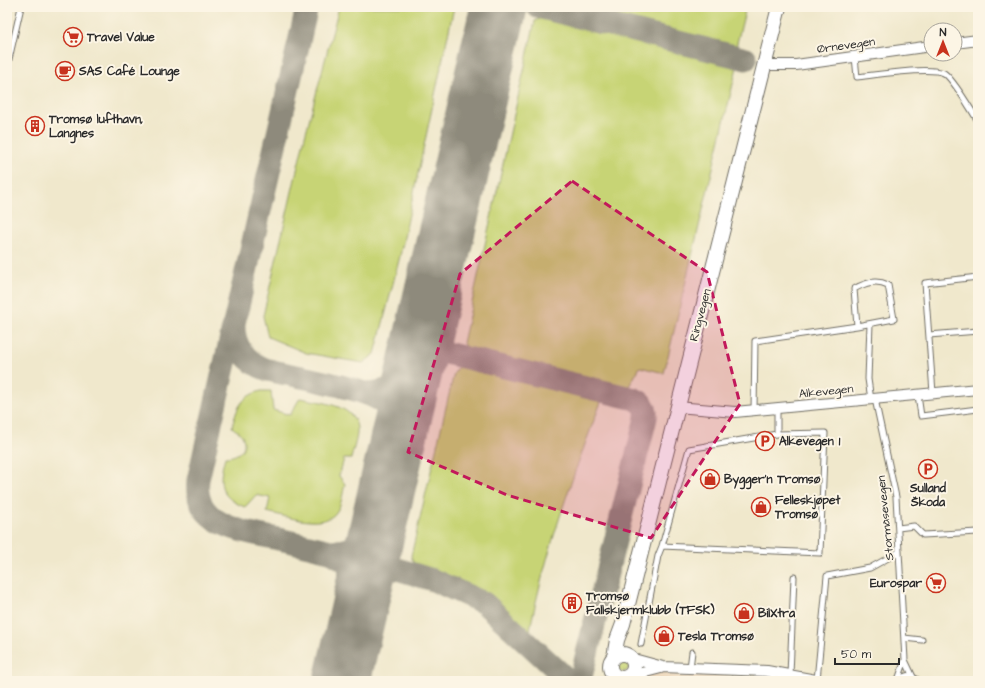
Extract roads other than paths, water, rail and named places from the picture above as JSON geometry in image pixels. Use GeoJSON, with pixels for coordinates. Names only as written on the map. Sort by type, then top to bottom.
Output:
{"type":"FeatureCollection","features":[{"type":"Feature","properties":{"kind":"street","name":"Ringvegen"},"geometry":{"type":"LineString","coordinates":[[611,670],[617,640],[623,624],[779,7]]}},
{"type":"Feature","properties":{"kind":"street"},"geometry":{"type":"LineString","coordinates":[[963,42],[978,40]]}},
{"type":"Feature","properties":{"kind":"street","name":"Ørnevegen"},"geometry":{"type":"LineString","coordinates":[[764,65],[796,65],[923,47]]}},
{"type":"Feature","properties":{"kind":"street","name":"Alkevegen"},"geometry":{"type":"LineString","coordinates":[[677,407],[720,412],[754,411],[978,389]]}},
{"type":"Feature","properties":{"kind":"street","name":"Ringvegen"},"geometry":{"type":"LineString","coordinates":[[623,624],[629,657]]}},
{"type":"Feature","properties":{"kind":"street"},"geometry":{"type":"LineString","coordinates":[[663,667],[626,678],[617,678],[611,670],[621,654],[663,667],[767,671],[819,681]]}},
{"type":"Feature","properties":{"kind":"street"},"geometry":{"type":"LineString","coordinates":[[626,678],[634,667],[629,657]]}},
{"type":"Feature","properties":{"kind":"street"},"geometry":{"type":"LineString","coordinates":[[898,681],[908,678],[915,681]]}},
{"type":"Feature","properties":{"kind":"lane"},"geometry":{"type":"LineString","coordinates":[[7,68],[21,7]]}},
{"type":"Feature","properties":{"kind":"lane"},"geometry":{"type":"LineString","coordinates":[[854,58],[857,77],[928,70],[944,73],[978,121]]}},
{"type":"Feature","properties":{"kind":"lane"},"geometry":{"type":"LineString","coordinates":[[933,393],[925,283],[978,277]]}},
{"type":"Feature","properties":{"kind":"lane"},"geometry":{"type":"LineString","coordinates":[[754,411],[755,340],[857,326],[894,319],[888,285],[881,281],[864,283],[854,289],[857,326]]}},
{"type":"Feature","properties":{"kind":"lane","name":"Stormåsevegen"},"geometry":{"type":"LineString","coordinates":[[870,324],[868,379],[893,483],[898,528],[905,660]]}},
{"type":"Feature","properties":{"kind":"lane"},"geometry":{"type":"LineString","coordinates":[[929,335],[978,330]]}},
{"type":"Feature","properties":{"kind":"lane"},"geometry":{"type":"LineString","coordinates":[[918,395],[922,416],[978,409]]}},
{"type":"Feature","properties":{"kind":"lane"},"geometry":{"type":"LineString","coordinates":[[777,409],[777,434]]}},
{"type":"Feature","properties":{"kind":"lane"},"geometry":{"type":"LineString","coordinates":[[640,644],[658,556],[689,449],[777,434],[825,434],[820,553],[662,546]]}},
{"type":"Feature","properties":{"kind":"lane"},"geometry":{"type":"LineString","coordinates":[[898,528],[914,526],[923,535],[978,532]]}},
{"type":"Feature","properties":{"kind":"lane"},"geometry":{"type":"LineString","coordinates":[[819,681],[827,576],[870,568],[899,552]]}},
{"type":"Feature","properties":{"kind":"lane"},"geometry":{"type":"LineString","coordinates":[[793,677],[794,577]]}},
{"type":"Feature","properties":{"kind":"lane"},"geometry":{"type":"LineString","coordinates":[[904,638],[922,640]]}},
{"type":"Feature","properties":{"kind":"lane"},"geometry":{"type":"LineString","coordinates":[[690,668],[692,652]]}},
{"type":"Feature","properties":{"kind":"lane"},"geometry":{"type":"LineString","coordinates":[[898,681],[905,660]]}},
{"type":"Feature","properties":{"kind":"lane"},"geometry":{"type":"LineString","coordinates":[[905,660],[915,681]]}},
{"type":"Feature","properties":{"kind":"place","name":"Travel Value"},"geometry":{"type":"Point","coordinates":[73,37]}},
{"type":"Feature","properties":{"kind":"place","name":"SAS Café Lounge"},"geometry":{"type":"Point","coordinates":[65,71]}},
{"type":"Feature","properties":{"kind":"place","name":"Tromsø lufthavn, Langnes"},"geometry":{"type":"Point","coordinates":[35,126]}},
{"type":"Feature","properties":{"kind":"place","name":"Alkevegen 1"},"geometry":{"type":"Point","coordinates":[765,441]}},
{"type":"Feature","properties":{"kind":"place","name":"Sulland Škoda"},"geometry":{"type":"Point","coordinates":[928,469]}},
{"type":"Feature","properties":{"kind":"place","name":"Bygger'n Tromsø"},"geometry":{"type":"Point","coordinates":[710,479]}},
{"type":"Feature","properties":{"kind":"place","name":"Felleskjøpet Tromsø"},"geometry":{"type":"Point","coordinates":[761,507]}},
{"type":"Feature","properties":{"kind":"place","name":"Eurospar"},"geometry":{"type":"Point","coordinates":[936,583]}},
{"type":"Feature","properties":{"kind":"place","name":"Tromsø Fallskjermklubb (TFSK)"},"geometry":{"type":"Point","coordinates":[572,603]}},
{"type":"Feature","properties":{"kind":"place","name":"BilXtra"},"geometry":{"type":"Point","coordinates":[744,613]}},
{"type":"Feature","properties":{"kind":"place","name":"Tesla Tromsø"},"geometry":{"type":"Point","coordinates":[664,636]}}]}
